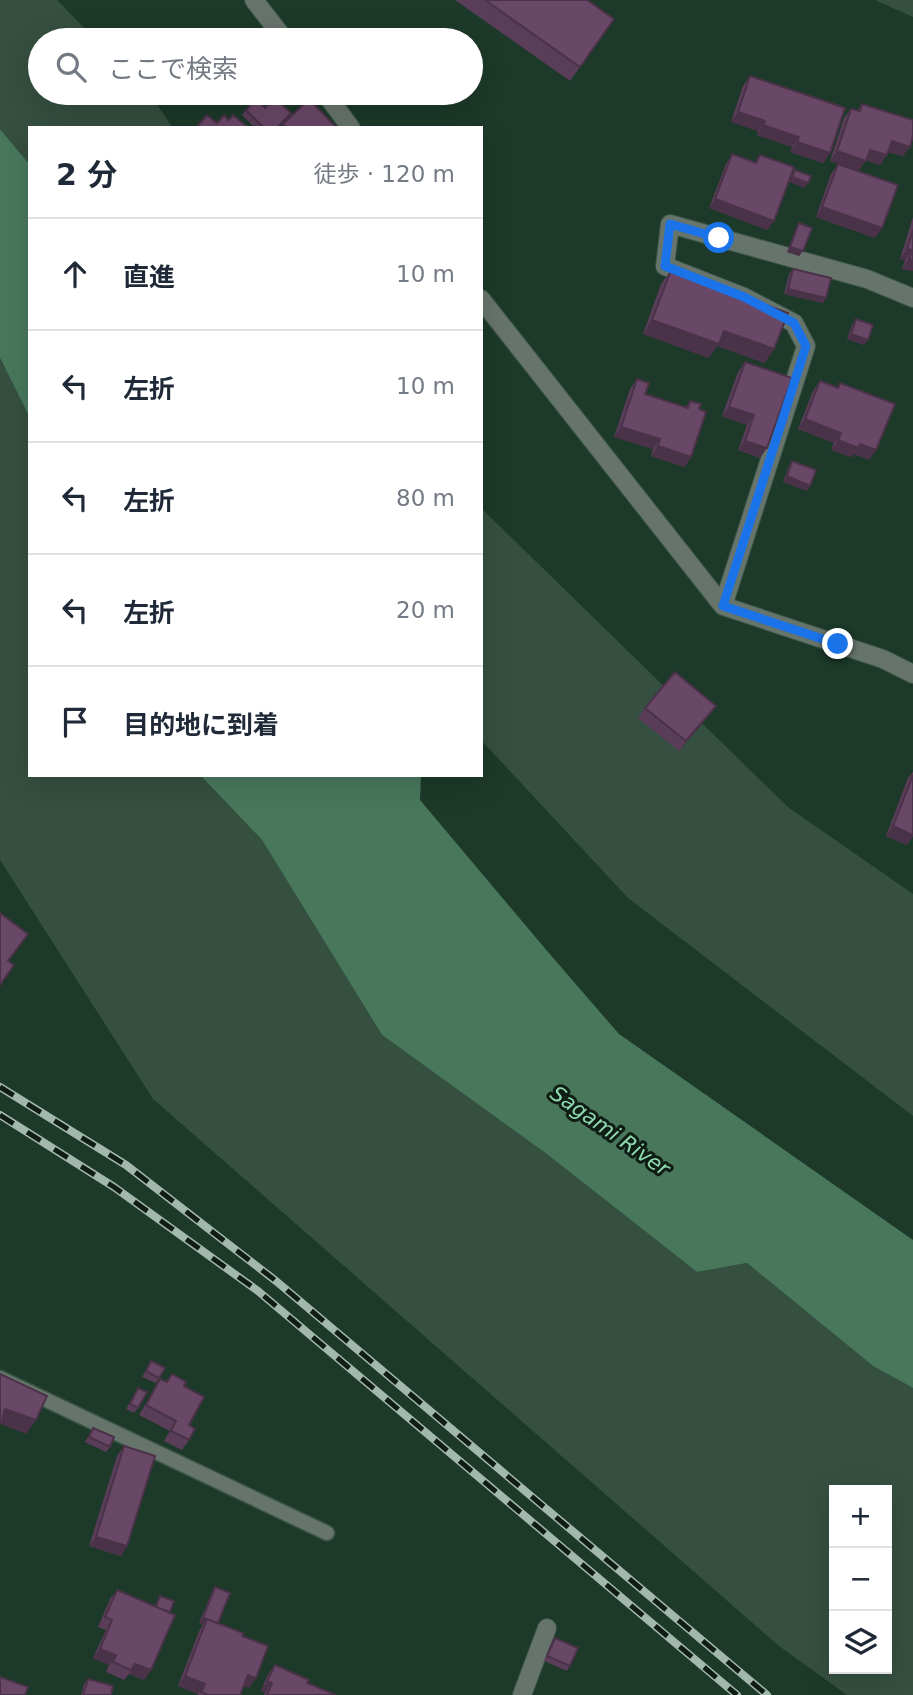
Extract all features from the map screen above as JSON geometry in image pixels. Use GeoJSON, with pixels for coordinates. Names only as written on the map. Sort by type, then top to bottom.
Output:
{"type":"FeatureCollection","features":[{"type":"Feature","properties":{"kind":"street"},"geometry":{"type":"LineString","coordinates":[[254,0],[276,28]]}},
{"type":"Feature","properties":{"kind":"street"},"geometry":{"type":"LineString","coordinates":[[334,105],[350,126]]}},
{"type":"Feature","properties":{"kind":"street"},"geometry":{"type":"LineString","coordinates":[[723,606],[806,346],[794,323],[744,297],[665,266],[670,224],[866,279],[913,298]]}},
{"type":"Feature","properties":{"kind":"street"},"geometry":{"type":"LineString","coordinates":[[483,302],[723,606],[883,659],[913,674]]}},
{"type":"Feature","properties":{"kind":"street"},"geometry":{"type":"LineString","coordinates":[[522,1695],[547,1628]]}},
{"type":"Feature","properties":{"kind":"lane"},"geometry":{"type":"LineString","coordinates":[[0,1378],[327,1533]]}},
{"type":"Feature","properties":{"kind":"shaded area"},"geometry":{"type":"Polygon","coordinates":[[[0,0],[57,0],[84,28],[28,28],[28,105],[157,105],[172,126],[28,126],[28,163],[0,129],[0,0]]]}},
{"type":"Feature","properties":{"kind":"shaded area"},"geometry":{"type":"Polygon","coordinates":[[[875,0],[913,0],[913,17],[875,0]]]}},
{"type":"Feature","properties":{"kind":"shaded area"},"geometry":{"type":"Polygon","coordinates":[[[0,358],[28,414],[28,777],[202,777],[262,840],[382,1035],[548,1155],[697,1272],[747,1263],[873,1366],[913,1388],[913,1695],[847,1695],[779,1646],[153,1099],[0,860],[0,358]]]}},
{"type":"Feature","properties":{"kind":"shaded area"},"geometry":{"type":"Polygon","coordinates":[[[483,510],[788,807],[913,894],[913,1116],[628,898],[483,742],[483,510]]]}},
{"type":"Feature","properties":{"kind":"water"},"geometry":{"type":"Polygon","coordinates":[[[0,129],[28,163],[28,414],[0,358],[0,129]]]}},
{"type":"Feature","properties":{"kind":"water","name":"Sagami River"},"geometry":{"type":"Polygon","coordinates":[[[202,777],[421,777],[420,800],[619,1034],[913,1240],[913,1388],[873,1366],[747,1263],[697,1272],[548,1155],[382,1035],[262,840],[202,777]]]}},
{"type":"Feature","properties":{"kind":"building"},"geometry":{"type":"Polygon","coordinates":[[[485,0],[587,0],[614,19],[580,67],[485,0]]]}},
{"type":"Feature","properties":{"kind":"building"},"geometry":{"type":"Polygon","coordinates":[[[750,76],[845,108],[830,153],[797,142],[799,137],[763,125],[765,121],[738,112],[750,76]]]}},
{"type":"Feature","properties":{"kind":"building"},"geometry":{"type":"Polygon","coordinates":[[[862,104],[913,120],[910,147],[892,141],[887,155],[870,150],[866,161],[837,151],[851,109],[860,111],[862,104]]]}},
{"type":"Feature","properties":{"kind":"building"},"geometry":{"type":"Polygon","coordinates":[[[251,105],[262,105],[265,108],[268,105],[282,105],[291,113],[279,126],[262,126],[246,110],[251,105]]]}},
{"type":"Feature","properties":{"kind":"building"},"geometry":{"type":"Polygon","coordinates":[[[303,105],[315,105],[335,126],[284,126],[283,124],[303,105]]]}},
{"type":"Feature","properties":{"kind":"building"},"geometry":{"type":"Polygon","coordinates":[[[207,115],[217,123],[224,115],[229,120],[233,115],[247,126],[198,126],[207,115]]]}},
{"type":"Feature","properties":{"kind":"building"},"geometry":{"type":"Polygon","coordinates":[[[732,154],[756,163],[760,155],[794,167],[774,221],[715,199],[732,154]]]}},
{"type":"Feature","properties":{"kind":"building"},"geometry":{"type":"Polygon","coordinates":[[[838,164],[898,185],[882,228],[822,207],[838,164]]]}},
{"type":"Feature","properties":{"kind":"building"},"geometry":{"type":"Polygon","coordinates":[[[795,170],[811,176],[808,183],[792,177],[795,170]]]}},
{"type":"Feature","properties":{"kind":"building"},"geometry":{"type":"Polygon","coordinates":[[[799,223],[812,228],[803,251],[790,247],[799,223]]]}},
{"type":"Feature","properties":{"kind":"building"},"geometry":{"type":"Polygon","coordinates":[[[913,230],[913,260],[909,259],[912,250],[907,249],[913,230]]]}},
{"type":"Feature","properties":{"kind":"building"},"geometry":{"type":"Polygon","coordinates":[[[793,269],[831,278],[826,298],[788,289],[793,269]]]}},
{"type":"Feature","properties":{"kind":"building"},"geometry":{"type":"Polygon","coordinates":[[[671,270],[788,313],[774,349],[724,331],[719,344],[652,320],[671,270]]]}},
{"type":"Feature","properties":{"kind":"building"},"geometry":{"type":"Polygon","coordinates":[[[856,319],[873,325],[868,340],[851,334],[856,319]]]}},
{"type":"Feature","properties":{"kind":"building"},"geometry":{"type":"Polygon","coordinates":[[[745,362],[792,378],[767,448],[745,441],[754,415],[729,407],[745,362]]]}},
{"type":"Feature","properties":{"kind":"building"},"geometry":{"type":"Polygon","coordinates":[[[637,379],[649,383],[645,394],[688,408],[690,401],[701,404],[699,409],[706,412],[691,457],[658,446],[660,439],[621,427],[637,379]]]}},
{"type":"Feature","properties":{"kind":"building"},"geometry":{"type":"Polygon","coordinates":[[[820,381],[838,388],[840,383],[895,404],[876,450],[860,444],[858,448],[838,440],[841,433],[805,419],[820,381]]]}},
{"type":"Feature","properties":{"kind":"building"},"geometry":{"type":"Polygon","coordinates":[[[792,461],[816,470],[810,486],[787,476],[792,461]]]}},
{"type":"Feature","properties":{"kind":"building"},"geometry":{"type":"Polygon","coordinates":[[[675,672],[716,706],[686,741],[645,708],[675,672]]]}},
{"type":"Feature","properties":{"kind":"building"},"geometry":{"type":"Polygon","coordinates":[[[913,775],[913,835],[893,826],[913,775]]]}},
{"type":"Feature","properties":{"kind":"building"},"geometry":{"type":"Polygon","coordinates":[[[0,913],[28,934],[8,961],[14,965],[0,985],[0,913]]]}},
{"type":"Feature","properties":{"kind":"building"},"geometry":{"type":"Polygon","coordinates":[[[151,1361],[165,1368],[159,1378],[146,1371],[151,1361]]]}},
{"type":"Feature","properties":{"kind":"building"},"geometry":{"type":"Polygon","coordinates":[[[0,1374],[47,1396],[36,1420],[5,1409],[2,1422],[0,1421],[0,1374]]]}},
{"type":"Feature","properties":{"kind":"building"},"geometry":{"type":"Polygon","coordinates":[[[172,1374],[186,1382],[184,1386],[204,1397],[189,1425],[195,1429],[189,1440],[171,1431],[176,1421],[146,1405],[160,1379],[167,1382],[172,1374]]]}},
{"type":"Feature","properties":{"kind":"building"},"geometry":{"type":"Polygon","coordinates":[[[138,1388],[147,1392],[138,1408],[130,1404],[138,1388]]]}},
{"type":"Feature","properties":{"kind":"building"},"geometry":{"type":"Polygon","coordinates":[[[93,1428],[114,1437],[110,1447],[89,1437],[93,1428]]]}},
{"type":"Feature","properties":{"kind":"building"},"geometry":{"type":"Polygon","coordinates":[[[124,1446],[155,1456],[127,1546],[96,1537],[124,1446]]]}},
{"type":"Feature","properties":{"kind":"building"},"geometry":{"type":"Polygon","coordinates":[[[215,1587],[230,1593],[218,1623],[203,1618],[215,1587]]]}},
{"type":"Feature","properties":{"kind":"building"},"geometry":{"type":"Polygon","coordinates":[[[117,1590],[175,1615],[151,1670],[135,1664],[131,1670],[113,1662],[116,1655],[100,1649],[112,1620],[105,1617],[117,1590]]]}},
{"type":"Feature","properties":{"kind":"building"},"geometry":{"type":"Polygon","coordinates":[[[160,1596],[174,1601],[170,1612],[156,1607],[160,1596]]]}},
{"type":"Feature","properties":{"kind":"building"},"geometry":{"type":"Polygon","coordinates":[[[207,1619],[268,1646],[256,1678],[248,1675],[240,1695],[208,1695],[201,1692],[205,1684],[185,1676],[207,1619]]]}},
{"type":"Feature","properties":{"kind":"building"},"geometry":{"type":"Polygon","coordinates":[[[555,1638],[578,1648],[570,1666],[547,1656],[555,1638]]]}},
{"type":"Feature","properties":{"kind":"building"},"geometry":{"type":"Polygon","coordinates":[[[275,1665],[336,1695],[267,1695],[272,1683],[267,1681],[275,1665]]]}},
{"type":"Feature","properties":{"kind":"building"},"geometry":{"type":"Polygon","coordinates":[[[0,1677],[28,1687],[25,1695],[0,1695],[0,1677]]]}},
{"type":"Feature","properties":{"kind":"building"},"geometry":{"type":"Polygon","coordinates":[[[88,1679],[113,1686],[111,1695],[83,1695],[88,1679]]]}},
{"type":"Feature","properties":{"kind":"railway"},"geometry":{"type":"LineString","coordinates":[[0,1087],[126,1165],[276,1281],[767,1695]]}},
{"type":"Feature","properties":{"kind":"railway"},"geometry":{"type":"LineString","coordinates":[[0,1115],[114,1187],[258,1291],[737,1695]]}},
{"type":"Feature","properties":{"kind":"route"},"geometry":{"type":"LineString","coordinates":[[719,238],[670,224],[665,266],[744,297],[794,323],[806,346],[723,606],[838,644]]}}]}
